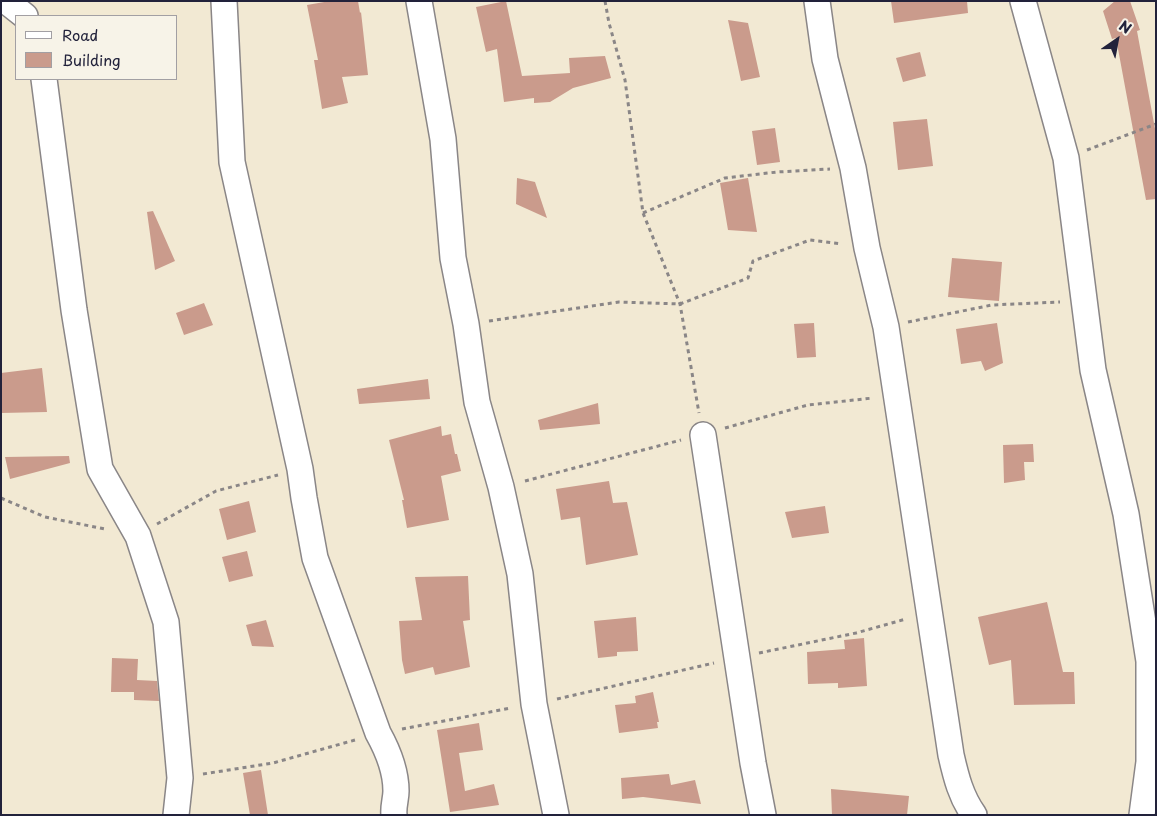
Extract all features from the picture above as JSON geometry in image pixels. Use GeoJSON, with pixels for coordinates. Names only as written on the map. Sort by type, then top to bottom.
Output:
{"type":"FeatureCollection","features":[{"type":"Feature","properties":{"kind":"street"},"geometry":{"type":"LineString","coordinates":[[6,1],[24,15]]}},
{"type":"Feature","properties":{"kind":"street"},"geometry":{"type":"LineString","coordinates":[[224,1],[232,162],[300,469],[315,558],[378,734],[388,752],[395,775],[394,815]]}},
{"type":"Feature","properties":{"kind":"street"},"geometry":{"type":"LineString","coordinates":[[419,1],[443,139],[453,258],[466,324],[477,402],[500,487],[520,574],[534,704],[556,815]]}},
{"type":"Feature","properties":{"kind":"street"},"geometry":{"type":"LineString","coordinates":[[817,1],[825,59],[853,168],[867,248],[886,327],[951,755],[958,785],[974,815]]}},
{"type":"Feature","properties":{"kind":"street"},"geometry":{"type":"LineString","coordinates":[[1023,1],[1066,158],[1093,370],[1126,514],[1149,661],[1149,762],[1142,815]]}},
{"type":"Feature","properties":{"kind":"street"},"geometry":{"type":"LineString","coordinates":[[44,80],[74,310],[100,468],[138,536],[166,622],[180,778],[176,815]]}},
{"type":"Feature","properties":{"kind":"street"},"geometry":{"type":"LineString","coordinates":[[702,435],[753,763],[763,815]]}},
{"type":"Feature","properties":{"kind":"path"},"geometry":{"type":"LineString","coordinates":[[605,1],[609,23],[625,80],[643,213],[680,304],[702,435]]}},
{"type":"Feature","properties":{"kind":"path"},"geometry":{"type":"LineString","coordinates":[[1066,158],[1156,124]]}},
{"type":"Feature","properties":{"kind":"path"},"geometry":{"type":"LineString","coordinates":[[643,213],[725,178],[777,172],[853,168]]}},
{"type":"Feature","properties":{"kind":"path"},"geometry":{"type":"LineString","coordinates":[[466,324],[620,302],[680,304],[748,278],[752,261],[810,240],[867,248]]}},
{"type":"Feature","properties":{"kind":"path"},"geometry":{"type":"LineString","coordinates":[[886,327],[992,305],[1083,301]]}},
{"type":"Feature","properties":{"kind":"path"},"geometry":{"type":"LineString","coordinates":[[500,487],[702,435],[808,405],[896,396]]}},
{"type":"Feature","properties":{"kind":"building"},"geometry":{"type":"Polygon","coordinates":[[[330,1],[358,1],[368,75],[342,77],[348,103],[322,109],[314,60],[318,60],[307,5],[330,1]]]}},
{"type":"Feature","properties":{"kind":"building"},"geometry":{"type":"Polygon","coordinates":[[[506,1],[522,76],[570,73],[569,58],[605,56],[611,78],[573,88],[550,102],[534,103],[534,98],[504,102],[497,49],[486,52],[476,7],[506,1]]]}},
{"type":"Feature","properties":{"kind":"building"},"geometry":{"type":"Polygon","coordinates":[[[891,1],[967,1],[968,13],[894,23],[891,1]]]}},
{"type":"Feature","properties":{"kind":"building"},"geometry":{"type":"Polygon","coordinates":[[[1115,1],[1130,1],[1140,30],[1137,31],[1156,134],[1156,199],[1146,200],[1116,38],[1112,39],[1103,11],[1115,1]]]}},
{"type":"Feature","properties":{"kind":"building"},"geometry":{"type":"Polygon","coordinates":[[[728,20],[748,23],[760,77],[741,81],[728,20]]]}},
{"type":"Feature","properties":{"kind":"building"},"geometry":{"type":"Polygon","coordinates":[[[920,52],[926,76],[903,82],[896,58],[920,52]]]}},
{"type":"Feature","properties":{"kind":"building"},"geometry":{"type":"Polygon","coordinates":[[[927,119],[933,166],[898,170],[893,122],[927,119]]]}},
{"type":"Feature","properties":{"kind":"building"},"geometry":{"type":"Polygon","coordinates":[[[775,128],[780,162],[757,165],[752,131],[775,128]]]}},
{"type":"Feature","properties":{"kind":"building"},"geometry":{"type":"Polygon","coordinates":[[[517,178],[535,182],[547,218],[516,204],[517,178]]]}},
{"type":"Feature","properties":{"kind":"building"},"geometry":{"type":"Polygon","coordinates":[[[748,178],[757,232],[728,230],[720,183],[748,178]]]}},
{"type":"Feature","properties":{"kind":"building"},"geometry":{"type":"Polygon","coordinates":[[[153,211],[175,261],[155,270],[147,212],[153,211]]]}},
{"type":"Feature","properties":{"kind":"building"},"geometry":{"type":"Polygon","coordinates":[[[952,258],[1002,262],[999,301],[948,297],[952,258]]]}},
{"type":"Feature","properties":{"kind":"building"},"geometry":{"type":"Polygon","coordinates":[[[204,303],[213,325],[184,335],[176,313],[204,303]]]}},
{"type":"Feature","properties":{"kind":"building"},"geometry":{"type":"Polygon","coordinates":[[[814,323],[816,357],[797,358],[794,324],[814,323]]]}},
{"type":"Feature","properties":{"kind":"building"},"geometry":{"type":"Polygon","coordinates":[[[997,323],[1003,363],[985,371],[981,361],[961,364],[956,329],[997,323]]]}},
{"type":"Feature","properties":{"kind":"building"},"geometry":{"type":"Polygon","coordinates":[[[42,368],[47,412],[1,413],[1,373],[42,368]]]}},
{"type":"Feature","properties":{"kind":"building"},"geometry":{"type":"Polygon","coordinates":[[[428,379],[430,399],[359,404],[357,389],[428,379]]]}},
{"type":"Feature","properties":{"kind":"building"},"geometry":{"type":"Polygon","coordinates":[[[598,403],[600,424],[540,430],[538,420],[598,403]]]}},
{"type":"Feature","properties":{"kind":"building"},"geometry":{"type":"Polygon","coordinates":[[[441,426],[442,436],[451,434],[461,471],[441,476],[449,520],[407,528],[402,500],[404,500],[389,440],[441,426]]]}},
{"type":"Feature","properties":{"kind":"building"},"geometry":{"type":"Polygon","coordinates":[[[1033,444],[1034,462],[1024,462],[1025,480],[1004,483],[1003,445],[1033,444]]]}},
{"type":"Feature","properties":{"kind":"building"},"geometry":{"type":"Polygon","coordinates":[[[69,456],[70,463],[10,479],[5,457],[69,456]]]}},
{"type":"Feature","properties":{"kind":"building"},"geometry":{"type":"Polygon","coordinates":[[[609,481],[613,503],[627,502],[638,555],[586,565],[580,517],[561,520],[556,489],[609,481]]]}},
{"type":"Feature","properties":{"kind":"building"},"geometry":{"type":"Polygon","coordinates":[[[249,501],[256,532],[227,540],[219,509],[249,501]]]}},
{"type":"Feature","properties":{"kind":"building"},"geometry":{"type":"Polygon","coordinates":[[[825,506],[829,533],[792,538],[785,512],[825,506]]]}},
{"type":"Feature","properties":{"kind":"building"},"geometry":{"type":"Polygon","coordinates":[[[247,551],[253,576],[229,582],[222,557],[247,551]]]}},
{"type":"Feature","properties":{"kind":"building"},"geometry":{"type":"Polygon","coordinates":[[[468,576],[470,620],[463,621],[470,667],[435,675],[433,667],[405,674],[399,621],[422,620],[415,577],[468,576]]]}},
{"type":"Feature","properties":{"kind":"building"},"geometry":{"type":"Polygon","coordinates":[[[1047,602],[1063,672],[1074,672],[1075,704],[1014,705],[1011,660],[989,665],[978,617],[1047,602]]]}},
{"type":"Feature","properties":{"kind":"building"},"geometry":{"type":"Polygon","coordinates":[[[636,617],[638,651],[617,652],[617,656],[598,658],[594,621],[636,617]]]}},
{"type":"Feature","properties":{"kind":"building"},"geometry":{"type":"Polygon","coordinates":[[[266,620],[274,647],[252,646],[246,625],[266,620]]]}},
{"type":"Feature","properties":{"kind":"building"},"geometry":{"type":"Polygon","coordinates":[[[864,638],[867,686],[838,688],[838,683],[808,684],[807,652],[845,649],[844,640],[864,638]]]}},
{"type":"Feature","properties":{"kind":"building"},"geometry":{"type":"Polygon","coordinates":[[[112,658],[138,659],[137,680],[157,681],[159,701],[134,700],[134,692],[111,692],[112,658]]]}},
{"type":"Feature","properties":{"kind":"building"},"geometry":{"type":"Polygon","coordinates":[[[653,692],[659,722],[657,722],[658,728],[619,733],[615,705],[636,703],[635,696],[653,692]]]}},
{"type":"Feature","properties":{"kind":"building"},"geometry":{"type":"Polygon","coordinates":[[[479,723],[483,750],[459,753],[465,791],[494,784],[499,805],[450,812],[437,730],[479,723]]]}},
{"type":"Feature","properties":{"kind":"building"},"geometry":{"type":"Polygon","coordinates":[[[261,770],[268,815],[250,815],[243,773],[261,770]]]}},
{"type":"Feature","properties":{"kind":"building"},"geometry":{"type":"Polygon","coordinates":[[[669,774],[671,785],[695,780],[701,804],[643,797],[622,799],[621,778],[669,774]]]}},
{"type":"Feature","properties":{"kind":"building"},"geometry":{"type":"Polygon","coordinates":[[[831,789],[909,796],[907,815],[832,815],[831,789]]]}}]}
